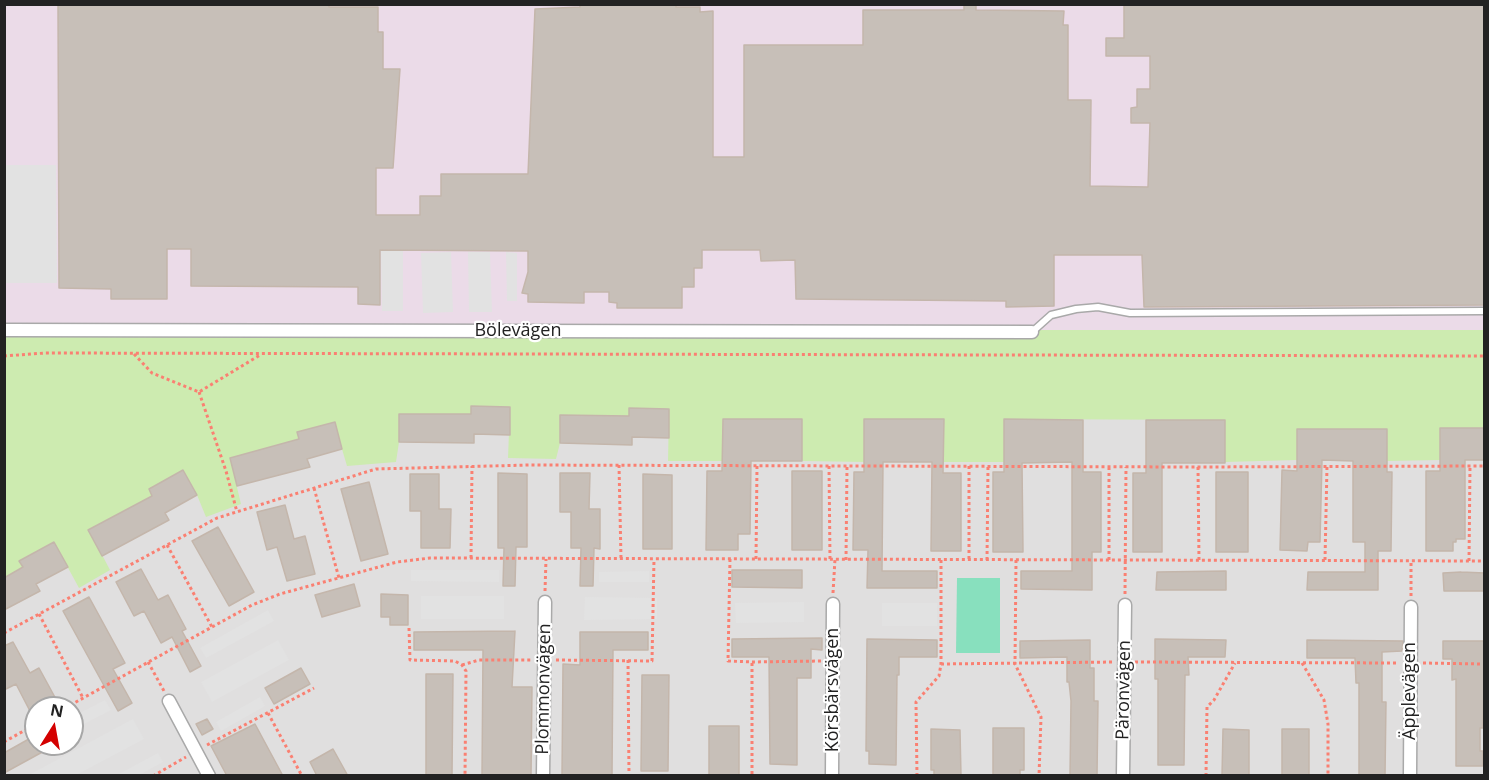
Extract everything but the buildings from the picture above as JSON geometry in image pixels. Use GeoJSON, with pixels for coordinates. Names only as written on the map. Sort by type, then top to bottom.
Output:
{"type":"FeatureCollection","features":[{"type":"Feature","properties":{"kind":"street","name":"Bölevägen"},"geometry":{"type":"LineString","coordinates":[[4,330],[1032,332]]}},
{"type":"Feature","properties":{"kind":"street","name":"Plommonvägen"},"geometry":{"type":"LineString","coordinates":[[543,776],[545,602]]}},
{"type":"Feature","properties":{"kind":"street","name":"Körsbärsvägen"},"geometry":{"type":"LineString","coordinates":[[832,776],[833,604]]}},
{"type":"Feature","properties":{"kind":"street","name":"Päronvägen"},"geometry":{"type":"LineString","coordinates":[[1123,776],[1125,605]]}},
{"type":"Feature","properties":{"kind":"street","name":"Äpplevägen"},"geometry":{"type":"LineString","coordinates":[[1410,776],[1411,607]]}},
{"type":"Feature","properties":{"kind":"street"},"geometry":{"type":"LineString","coordinates":[[169,701],[209,776]]}},
{"type":"Feature","properties":{"kind":"lane"},"geometry":{"type":"LineString","coordinates":[[1032,332],[1051,315],[1098,307],[1130,313],[1485,311]]}},
{"type":"Feature","properties":{"kind":"path"},"geometry":{"type":"LineString","coordinates":[[4,356],[45,353],[1485,356]]}},
{"type":"Feature","properties":{"kind":"path"},"geometry":{"type":"LineString","coordinates":[[134,354],[153,373],[199,392],[226,471],[237,512]]}},
{"type":"Feature","properties":{"kind":"path"},"geometry":{"type":"LineString","coordinates":[[199,392],[261,354]]}},
{"type":"Feature","properties":{"kind":"path"},"geometry":{"type":"LineString","coordinates":[[619,465],[621,559]]}},
{"type":"Feature","properties":{"kind":"path"},"geometry":{"type":"LineString","coordinates":[[4,633],[217,519],[376,469],[619,465],[1485,466]]}},
{"type":"Feature","properties":{"kind":"path"},"geometry":{"type":"LineString","coordinates":[[471,558],[472,466]]}},
{"type":"Feature","properties":{"kind":"path"},"geometry":{"type":"LineString","coordinates":[[756,559],[757,466]]}},
{"type":"Feature","properties":{"kind":"path"},"geometry":{"type":"LineString","coordinates":[[829,466],[833,604]]}},
{"type":"Feature","properties":{"kind":"path"},"geometry":{"type":"LineString","coordinates":[[846,560],[847,466]]}},
{"type":"Feature","properties":{"kind":"path"},"geometry":{"type":"LineString","coordinates":[[969,466],[969,560]]}},
{"type":"Feature","properties":{"kind":"path"},"geometry":{"type":"LineString","coordinates":[[987,560],[988,466]]}},
{"type":"Feature","properties":{"kind":"path"},"geometry":{"type":"LineString","coordinates":[[1325,561],[1327,466]]}},
{"type":"Feature","properties":{"kind":"path"},"geometry":{"type":"LineString","coordinates":[[1469,561],[1470,466]]}},
{"type":"Feature","properties":{"kind":"path"},"geometry":{"type":"LineString","coordinates":[[1109,467],[1109,560]]}},
{"type":"Feature","properties":{"kind":"path"},"geometry":{"type":"LineString","coordinates":[[1125,605],[1126,467]]}},
{"type":"Feature","properties":{"kind":"path"},"geometry":{"type":"LineString","coordinates":[[1198,467],[1200,561]]}},
{"type":"Feature","properties":{"kind":"path"},"geometry":{"type":"LineString","coordinates":[[314,488],[339,578]]}},
{"type":"Feature","properties":{"kind":"path"},"geometry":{"type":"LineString","coordinates":[[167,545],[212,627]]}},
{"type":"Feature","properties":{"kind":"path"},"geometry":{"type":"LineString","coordinates":[[84,697],[252,604],[280,594],[397,562],[430,558],[1485,561]]}},
{"type":"Feature","properties":{"kind":"path"},"geometry":{"type":"LineString","coordinates":[[545,602],[546,559]]}},
{"type":"Feature","properties":{"kind":"path"},"geometry":{"type":"LineString","coordinates":[[462,665],[479,660],[652,661],[654,559]]}},
{"type":"Feature","properties":{"kind":"path"},"geometry":{"type":"LineString","coordinates":[[730,559],[728,661],[833,661]]}},
{"type":"Feature","properties":{"kind":"path"},"geometry":{"type":"LineString","coordinates":[[916,776],[916,702],[939,675],[942,664],[941,560]]}},
{"type":"Feature","properties":{"kind":"path"},"geometry":{"type":"LineString","coordinates":[[1016,560],[1015,664],[1041,717],[1039,776]]}},
{"type":"Feature","properties":{"kind":"path"},"geometry":{"type":"LineString","coordinates":[[1411,561],[1411,607]]}},
{"type":"Feature","properties":{"kind":"path"},"geometry":{"type":"LineString","coordinates":[[39,614],[82,696]]}},
{"type":"Feature","properties":{"kind":"path"},"geometry":{"type":"LineString","coordinates":[[409,628],[410,660],[455,661],[466,671],[465,776]]}},
{"type":"Feature","properties":{"kind":"path"},"geometry":{"type":"LineString","coordinates":[[628,660],[629,776]]}},
{"type":"Feature","properties":{"kind":"path"},"geometry":{"type":"LineString","coordinates":[[148,662],[169,701]]}},
{"type":"Feature","properties":{"kind":"path"},"geometry":{"type":"LineString","coordinates":[[752,662],[752,776]]}},
{"type":"Feature","properties":{"kind":"path"},"geometry":{"type":"LineString","coordinates":[[942,664],[1124,662],[1485,664]]}},
{"type":"Feature","properties":{"kind":"path"},"geometry":{"type":"LineString","coordinates":[[1206,776],[1207,707],[1214,700],[1235,663]]}},
{"type":"Feature","properties":{"kind":"path"},"geometry":{"type":"LineString","coordinates":[[1302,663],[1324,700],[1328,724],[1328,776]]}},
{"type":"Feature","properties":{"kind":"path"},"geometry":{"type":"LineString","coordinates":[[153,776],[314,688]]}},
{"type":"Feature","properties":{"kind":"path"},"geometry":{"type":"LineString","coordinates":[[268,713],[302,776]]}},
{"type":"Feature","properties":{"kind":"path"},"geometry":{"type":"LineString","coordinates":[[4,742],[24,731]]}},
{"type":"Feature","properties":{"kind":"shaded area"},"geometry":{"type":"Polygon","coordinates":[[[5,5],[1484,5],[1484,330],[5,330],[5,5]]]}},
{"type":"Feature","properties":{"kind":"shaded area"},"geometry":{"type":"Polygon","coordinates":[[[4,165],[56,165],[57,283],[5,283],[4,165]]]}},
{"type":"Feature","properties":{"kind":"shaded area"},"geometry":{"type":"Polygon","coordinates":[[[381,251],[403,251],[403,311],[382,311],[381,251]]]}},
{"type":"Feature","properties":{"kind":"shaded area"},"geometry":{"type":"Polygon","coordinates":[[[451,252],[453,312],[423,313],[421,253],[451,252]]]}},
{"type":"Feature","properties":{"kind":"shaded area"},"geometry":{"type":"Polygon","coordinates":[[[468,252],[490,252],[492,312],[469,312],[468,252]]]}},
{"type":"Feature","properties":{"kind":"shaded area"},"geometry":{"type":"Polygon","coordinates":[[[506,252],[517,253],[517,301],[507,301],[506,252]]]}},
{"type":"Feature","properties":{"kind":"shaded area"},"geometry":{"type":"Polygon","coordinates":[[[288,384],[1484,389],[1484,775],[5,776],[5,523],[288,384]]]}},
{"type":"Feature","properties":{"kind":"shaded area"},"geometry":{"type":"Polygon","coordinates":[[[411,570],[499,570],[499,582],[411,581],[411,570]]]}},
{"type":"Feature","properties":{"kind":"shaded area"},"geometry":{"type":"Polygon","coordinates":[[[649,571],[649,582],[599,582],[599,572],[649,571]]]}},
{"type":"Feature","properties":{"kind":"shaded area"},"geometry":{"type":"Polygon","coordinates":[[[421,596],[504,596],[504,619],[421,619],[421,596]]]}},
{"type":"Feature","properties":{"kind":"shaded area"},"geometry":{"type":"Polygon","coordinates":[[[585,597],[657,598],[657,619],[584,620],[585,597]]]}},
{"type":"Feature","properties":{"kind":"shaded area"},"geometry":{"type":"Polygon","coordinates":[[[804,602],[804,622],[736,623],[735,603],[804,602]]]}},
{"type":"Feature","properties":{"kind":"shaded area"},"geometry":{"type":"Polygon","coordinates":[[[882,603],[937,603],[937,626],[882,626],[882,603]]]}},
{"type":"Feature","properties":{"kind":"shaded area"},"geometry":{"type":"Polygon","coordinates":[[[268,610],[274,621],[206,658],[200,648],[268,610]]]}},
{"type":"Feature","properties":{"kind":"shaded area"},"geometry":{"type":"Polygon","coordinates":[[[278,640],[289,660],[212,702],[201,682],[278,640]]]}},
{"type":"Feature","properties":{"kind":"shaded area"},"geometry":{"type":"Polygon","coordinates":[[[260,697],[265,706],[221,731],[216,722],[260,697]]]}},
{"type":"Feature","properties":{"kind":"shaded area"},"geometry":{"type":"Polygon","coordinates":[[[105,700],[111,710],[84,724],[84,711],[105,700]]]}},
{"type":"Feature","properties":{"kind":"shaded area"},"geometry":{"type":"Polygon","coordinates":[[[133,719],[144,739],[76,775],[29,775],[64,756],[84,756],[84,745],[133,719]]]}},
{"type":"Feature","properties":{"kind":"shaded area"},"geometry":{"type":"Polygon","coordinates":[[[158,753],[163,762],[139,775],[117,775],[158,753]]]}},
{"type":"Feature","properties":{"kind":"green space"},"geometry":{"type":"Polygon","coordinates":[[[5,330],[1484,330],[1484,428],[1440,428],[1440,460],[1387,461],[1387,429],[1297,429],[1297,460],[1225,462],[1225,420],[1004,419],[1005,462],[943,462],[943,419],[866,462],[802,461],[802,419],[723,419],[724,461],[668,461],[669,409],[629,416],[561,415],[560,443],[556,459],[508,458],[510,407],[472,406],[471,414],[399,414],[396,462],[347,466],[334,422],[298,432],[299,439],[230,458],[241,504],[206,517],[183,470],[149,489],[152,496],[89,530],[110,570],[79,588],[54,542],[20,560],[23,567],[5,578],[5,330]]]}},
{"type":"Feature","properties":{"kind":"green space"},"geometry":{"type":"Polygon","coordinates":[[[957,578],[1000,578],[1000,653],[956,653],[957,578]]]}}]}
